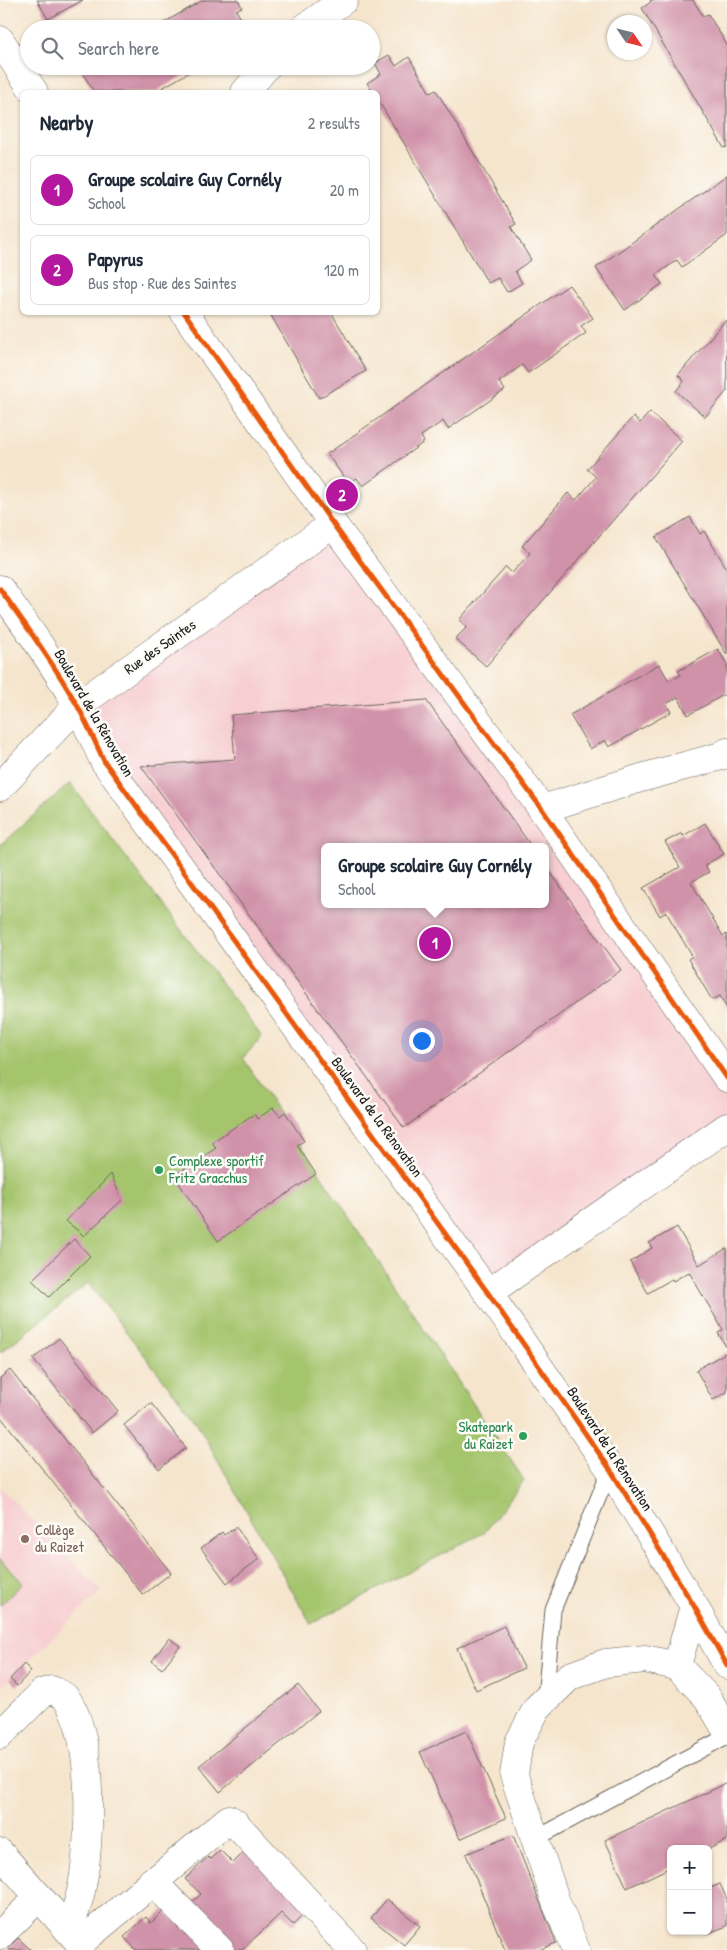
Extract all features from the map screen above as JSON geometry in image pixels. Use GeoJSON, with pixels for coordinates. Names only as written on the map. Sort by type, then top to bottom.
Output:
{"type":"FeatureCollection","features":[{"type":"Feature","properties":{"kind":"street"},"geometry":{"type":"LineString","coordinates":[[316,20],[344,0]]}},
{"type":"Feature","properties":{"kind":"street"},"geometry":{"type":"LineString","coordinates":[[1,46],[20,72]]}},
{"type":"Feature","properties":{"kind":"street"},"geometry":{"type":"LineString","coordinates":[[22,75],[33,90]]}},
{"type":"Feature","properties":{"kind":"street"},"geometry":{"type":"LineString","coordinates":[[247,90],[259,75]]}},
{"type":"Feature","properties":{"kind":"street"},"geometry":{"type":"LineString","coordinates":[[186,315],[333,524],[542,809],[727,1078]]}},
{"type":"Feature","properties":{"kind":"street","name":"Rue des Saintes"},"geometry":{"type":"LineString","coordinates":[[0,785],[77,706],[333,524]]}},
{"type":"Feature","properties":{"kind":"street","name":"Boulevard de la Rénovation"},"geometry":{"type":"LineString","coordinates":[[0,589],[36,638],[77,706],[104,761],[488,1293],[610,1469],[694,1606],[727,1665]]}},
{"type":"Feature","properties":{"kind":"street"},"geometry":{"type":"LineString","coordinates":[[542,809],[641,778],[721,756],[727,752]]}},
{"type":"Feature","properties":{"kind":"street"},"geometry":{"type":"LineString","coordinates":[[488,1293],[727,1127]]}},
{"type":"Feature","properties":{"kind":"street"},"geometry":{"type":"LineString","coordinates":[[677,1666],[694,1606]]}},
{"type":"Feature","properties":{"kind":"street"},"geometry":{"type":"LineString","coordinates":[[576,1950],[556,1902],[514,1774],[519,1742],[537,1708],[570,1676],[606,1663],[645,1659],[677,1666],[708,1697],[727,1732]]}},
{"type":"Feature","properties":{"kind":"street"},"geometry":{"type":"LineString","coordinates":[[0,1734],[42,1693],[52,1690],[64,1696],[76,1717],[86,1751],[88,1816],[81,1890],[79,1941]]}},
{"type":"Feature","properties":{"kind":"street"},"geometry":{"type":"LineString","coordinates":[[79,1941],[226,1820],[232,1820],[352,1950]]}},
{"type":"Feature","properties":{"kind":"street"},"geometry":{"type":"LineString","coordinates":[[0,1852],[79,1941]]}},
{"type":"Feature","properties":{"kind":"street"},"geometry":{"type":"LineString","coordinates":[[152,1881],[220,1950]]}},
{"type":"Feature","properties":{"kind":"street"},"geometry":{"type":"LineString","coordinates":[[0,1935],[39,1898]]}},
{"type":"Feature","properties":{"kind":"lane"},"geometry":{"type":"LineString","coordinates":[[544,1701],[553,1610],[610,1469]]}},
{"type":"Feature","properties":{"kind":"lane"},"geometry":{"type":"LineString","coordinates":[[535,1839],[727,1736]]}},
{"type":"Feature","properties":{"kind":"shaded area"},"geometry":{"type":"Polygon","coordinates":[[[333,524],[727,1078],[727,1127],[488,1293],[77,706],[333,524]]]}},
{"type":"Feature","properties":{"kind":"shaded area","name":"Collège du Raizet"},"geometry":{"type":"Polygon","coordinates":[[[0,1487],[101,1591],[0,1688],[0,1487]]]}},
{"type":"Feature","properties":{"kind":"green space","name":"Complexe sportif Fritz Gracchus"},"geometry":{"type":"Polygon","coordinates":[[[70,783],[262,1037],[243,1058],[524,1480],[485,1532],[311,1624],[195,1420],[88,1283],[0,1353],[0,845],[70,783]]]}},
{"type":"Feature","properties":{"kind":"green space"},"geometry":{"type":"Polygon","coordinates":[[[0,1559],[23,1583],[0,1606],[0,1559]]]}},
{"type":"Feature","properties":{"kind":"building"},"geometry":{"type":"Polygon","coordinates":[[[37,0],[83,0],[48,19],[37,0]]]}},
{"type":"Feature","properties":{"kind":"building"},"geometry":{"type":"Polygon","coordinates":[[[203,0],[238,0],[242,7],[236,10],[242,20],[169,20],[203,0]]]}},
{"type":"Feature","properties":{"kind":"building"},"geometry":{"type":"Polygon","coordinates":[[[650,0],[693,0],[703,16],[708,14],[727,45],[727,147],[724,148],[652,25],[652,15],[646,15],[642,8],[651,2],[650,0]]]}},
{"type":"Feature","properties":{"kind":"building"},"geometry":{"type":"Polygon","coordinates":[[[389,55],[396,66],[409,57],[430,93],[436,90],[516,224],[511,227],[531,260],[515,271],[522,283],[507,292],[498,278],[488,283],[380,103],[380,90],[372,90],[367,83],[381,74],[380,60],[389,55]]]}},
{"type":"Feature","properties":{"kind":"building"},"geometry":{"type":"Polygon","coordinates":[[[84,75],[184,75],[158,90],[93,90],[84,75]]]}},
{"type":"Feature","properties":{"kind":"building"},"geometry":{"type":"Polygon","coordinates":[[[727,175],[727,235],[682,267],[677,260],[656,275],[662,284],[625,310],[596,268],[727,175]]]}},
{"type":"Feature","properties":{"kind":"building"},"geometry":{"type":"Polygon","coordinates":[[[569,285],[593,318],[581,326],[586,333],[528,373],[522,365],[499,382],[505,390],[448,429],[443,421],[421,436],[424,442],[363,486],[357,478],[348,483],[327,454],[569,285]]]}},
{"type":"Feature","properties":{"kind":"building"},"geometry":{"type":"Polygon","coordinates":[[[271,315],[333,315],[366,371],[319,398],[271,315]]]}},
{"type":"Feature","properties":{"kind":"building"},"geometry":{"type":"Polygon","coordinates":[[[726,320],[727,391],[705,417],[676,391],[684,381],[678,375],[726,320]]]}},
{"type":"Feature","properties":{"kind":"building"},"geometry":{"type":"Polygon","coordinates":[[[650,412],[682,441],[486,666],[455,639],[467,627],[459,620],[506,567],[512,573],[530,553],[522,546],[568,493],[576,500],[596,477],[587,469],[633,417],[640,423],[650,412]]]}},
{"type":"Feature","properties":{"kind":"building"},"geometry":{"type":"Polygon","coordinates":[[[690,517],[700,534],[704,531],[727,569],[727,655],[656,537],[690,517]]]}},
{"type":"Feature","properties":{"kind":"building"},"geometry":{"type":"Polygon","coordinates":[[[718,649],[727,665],[727,693],[688,715],[678,697],[666,704],[671,712],[609,747],[605,740],[590,749],[570,715],[659,664],[669,681],[681,675],[678,671],[718,649]]]}},
{"type":"Feature","properties":{"kind":"building"},"geometry":{"type":"Polygon","coordinates":[[[426,700],[529,843],[321,843],[321,908],[549,908],[549,871],[621,970],[404,1128],[141,766],[235,759],[231,715],[426,700]]]}},
{"type":"Feature","properties":{"kind":"building"},"geometry":{"type":"Polygon","coordinates":[[[705,823],[724,854],[705,865],[709,872],[691,882],[723,936],[727,934],[727,1008],[720,996],[712,1000],[688,959],[692,956],[666,912],[660,916],[643,888],[680,867],[665,842],[682,833],[683,836],[705,823]]]}},
{"type":"Feature","properties":{"kind":"building"},"geometry":{"type":"Polygon","coordinates":[[[273,1108],[280,1116],[285,1112],[304,1141],[297,1145],[316,1174],[218,1241],[174,1176],[216,1148],[212,1142],[254,1114],[257,1119],[273,1108]]]}},
{"type":"Feature","properties":{"kind":"building"},"geometry":{"type":"Polygon","coordinates":[[[111,1174],[122,1200],[84,1236],[66,1221],[111,1174]]]}},
{"type":"Feature","properties":{"kind":"building"},"geometry":{"type":"Polygon","coordinates":[[[677,1227],[699,1265],[727,1248],[727,1348],[718,1333],[723,1330],[689,1272],[673,1281],[672,1279],[648,1293],[630,1262],[652,1248],[649,1243],[677,1227]]]}},
{"type":"Feature","properties":{"kind":"building"},"geometry":{"type":"Polygon","coordinates":[[[74,1239],[90,1256],[49,1297],[32,1280],[74,1239]]]}},
{"type":"Feature","properties":{"kind":"building"},"geometry":{"type":"Polygon","coordinates":[[[59,1338],[118,1411],[92,1433],[33,1359],[59,1338]]]}},
{"type":"Feature","properties":{"kind":"building"},"geometry":{"type":"Polygon","coordinates":[[[727,1352],[727,1392],[713,1400],[696,1370],[727,1352]]]}},
{"type":"Feature","properties":{"kind":"building"},"geometry":{"type":"Polygon","coordinates":[[[10,1370],[171,1573],[143,1595],[0,1416],[0,1378],[10,1370]]]}},
{"type":"Feature","properties":{"kind":"building"},"geometry":{"type":"Polygon","coordinates":[[[151,1403],[186,1448],[159,1469],[124,1425],[151,1403]]]}},
{"type":"Feature","properties":{"kind":"building"},"geometry":{"type":"Polygon","coordinates":[[[236,1527],[259,1559],[227,1583],[201,1548],[222,1532],[224,1535],[236,1527]]]}},
{"type":"Feature","properties":{"kind":"building"},"geometry":{"type":"Polygon","coordinates":[[[504,1626],[524,1668],[476,1690],[457,1648],[504,1626]]]}},
{"type":"Feature","properties":{"kind":"building"},"geometry":{"type":"Polygon","coordinates":[[[169,1638],[180,1646],[162,1669],[152,1661],[169,1638]]]}},
{"type":"Feature","properties":{"kind":"building"},"geometry":{"type":"Polygon","coordinates":[[[24,1664],[31,1671],[17,1686],[10,1679],[24,1664]]]}},
{"type":"Feature","properties":{"kind":"building"},"geometry":{"type":"Polygon","coordinates":[[[298,1685],[319,1711],[220,1792],[199,1766],[298,1685]]]}},
{"type":"Feature","properties":{"kind":"building"},"geometry":{"type":"Polygon","coordinates":[[[466,1731],[506,1818],[460,1839],[420,1752],[466,1731]]]}},
{"type":"Feature","properties":{"kind":"building"},"geometry":{"type":"Polygon","coordinates":[[[727,1783],[727,1840],[712,1848],[712,1845],[667,1845],[667,1869],[627,1888],[605,1840],[727,1783]]]}},
{"type":"Feature","properties":{"kind":"building"},"geometry":{"type":"Polygon","coordinates":[[[513,1835],[556,1943],[539,1950],[505,1950],[466,1854],[513,1835]]]}},
{"type":"Feature","properties":{"kind":"building"},"geometry":{"type":"Polygon","coordinates":[[[259,1837],[306,1912],[293,1925],[281,1913],[242,1950],[136,1950],[124,1937],[146,1917],[151,1923],[164,1910],[174,1920],[201,1894],[185,1879],[208,1857],[210,1859],[220,1850],[233,1863],[259,1837]]]}},
{"type":"Feature","properties":{"kind":"building"},"geometry":{"type":"Polygon","coordinates":[[[720,1884],[727,1899],[727,1926],[712,1932],[712,1890],[712,1887],[720,1884]]]}},
{"type":"Feature","properties":{"kind":"building"},"geometry":{"type":"Polygon","coordinates":[[[387,1899],[420,1926],[404,1945],[371,1918],[387,1899]]]}},
{"type":"Feature","properties":{"kind":"building"},"geometry":{"type":"Polygon","coordinates":[[[18,1938],[31,1950],[10,1950],[8,1948],[18,1938]]]}},
{"type":"Feature","properties":{"kind":"cycle path"},"geometry":{"type":"LineString","coordinates":[[186,315],[333,524],[542,809],[727,1078]]}},
{"type":"Feature","properties":{"kind":"cycle path"},"geometry":{"type":"LineString","coordinates":[[0,589],[68,690],[104,761],[488,1293],[610,1469],[694,1606],[727,1665]]}},
{"type":"Feature","properties":{"kind":"place","name":"Papyrus"},"geometry":{"type":"Point","coordinates":[342,495]}},
{"type":"Feature","properties":{"kind":"place","name":"Groupe scolaire Guy Cornély"},"geometry":{"type":"Point","coordinates":[435,943]}},
{"type":"Feature","properties":{"kind":"place","name":"Complexe sportif Fritz Gracchus"},"geometry":{"type":"Point","coordinates":[159,1170]}},
{"type":"Feature","properties":{"kind":"place","name":"Skatepark du Raizet"},"geometry":{"type":"Point","coordinates":[523,1436]}},
{"type":"Feature","properties":{"kind":"place","name":"Collège du Raizet"},"geometry":{"type":"Point","coordinates":[25,1539]}}]}
